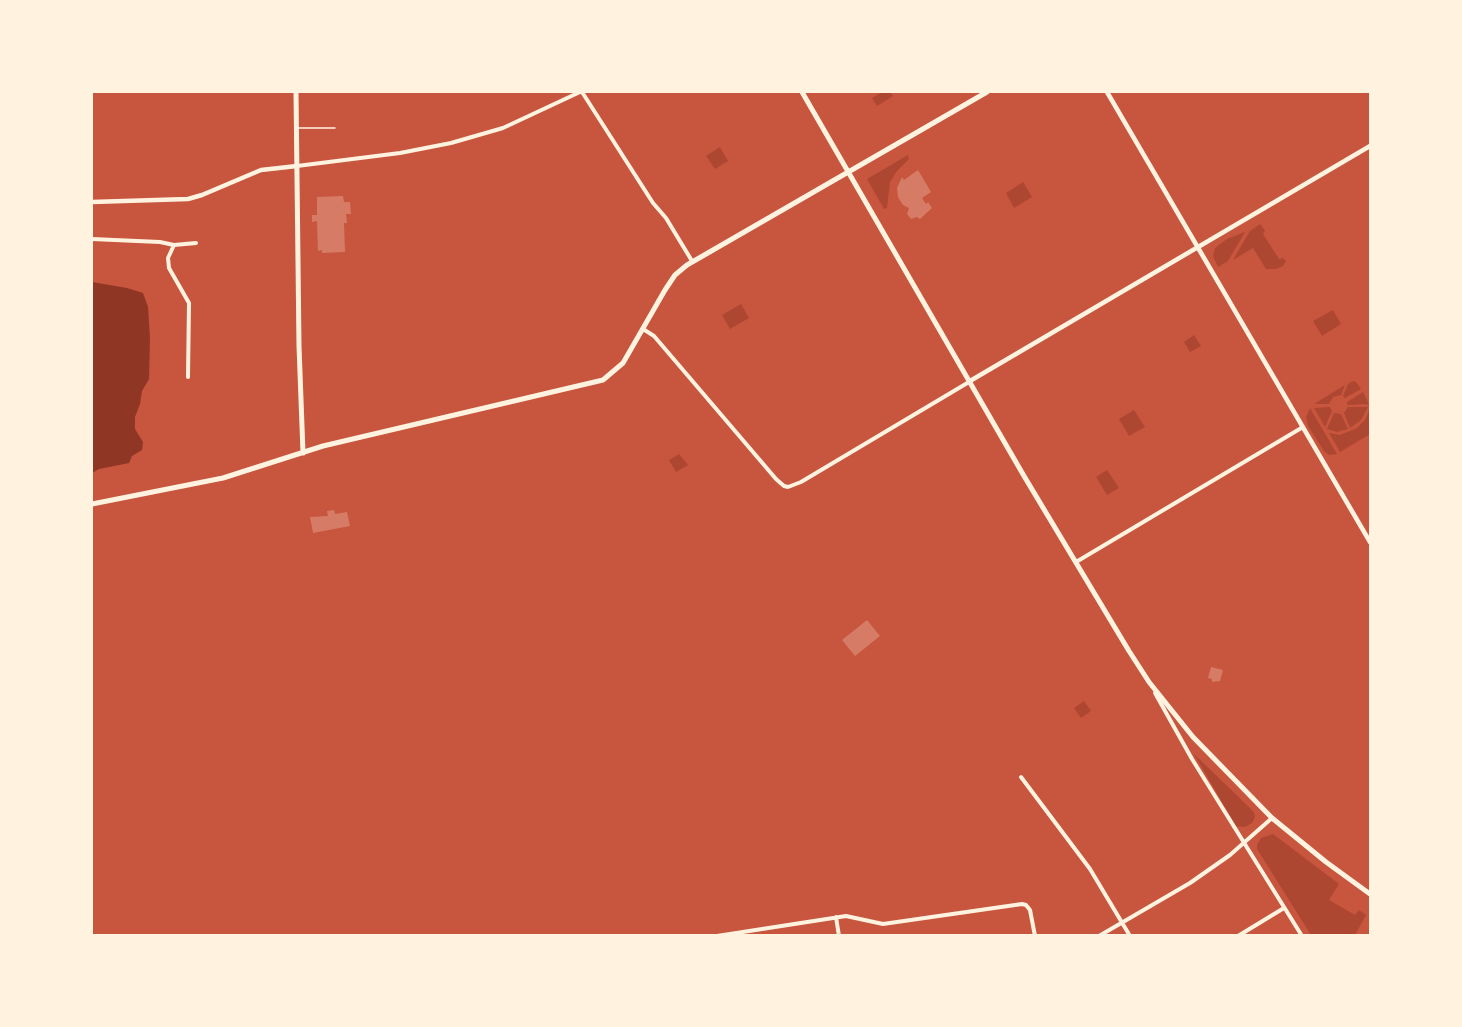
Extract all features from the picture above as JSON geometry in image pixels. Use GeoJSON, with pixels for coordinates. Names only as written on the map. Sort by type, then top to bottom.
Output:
{"type":"FeatureCollection","features":[{"type":"Feature","properties":{"kind":"main road"},"geometry":{"type":"LineString","coordinates":[[297,92],[300,418],[303,453]]}},
{"type":"Feature","properties":{"kind":"main road"},"geometry":{"type":"LineString","coordinates":[[802,92],[1076,562],[1149,682],[1193,737],[1272,818],[1370,894]]}},
{"type":"Feature","properties":{"kind":"main road"},"geometry":{"type":"LineString","coordinates":[[92,504],[223,478],[336,443],[597,382],[611,375],[623,363],[670,282],[692,261],[987,92]]}},
{"type":"Feature","properties":{"kind":"street"},"geometry":{"type":"LineString","coordinates":[[92,202],[188,199],[261,170],[400,153],[451,143],[503,128],[581,92],[666,218],[692,261]]}},
{"type":"Feature","properties":{"kind":"street"},"geometry":{"type":"LineString","coordinates":[[1107,92],[1371,542]]}},
{"type":"Feature","properties":{"kind":"street"},"geometry":{"type":"LineString","coordinates":[[643,329],[654,336],[776,479],[788,487],[801,482],[1371,146]]}},
{"type":"Feature","properties":{"kind":"street"},"geometry":{"type":"LineString","coordinates":[[92,239],[160,242],[174,245],[196,243]]}},
{"type":"Feature","properties":{"kind":"street"},"geometry":{"type":"LineString","coordinates":[[174,245],[168,258],[169,268],[189,303],[188,377]]}},
{"type":"Feature","properties":{"kind":"street"},"geometry":{"type":"LineString","coordinates":[[1076,562],[1303,427]]}},
{"type":"Feature","properties":{"kind":"street"},"geometry":{"type":"LineString","coordinates":[[1149,682],[1187,750],[1302,936]]}},
{"type":"Feature","properties":{"kind":"street"},"geometry":{"type":"LineString","coordinates":[[1021,777],[1090,868],[1130,936]]}},
{"type":"Feature","properties":{"kind":"street"},"geometry":{"type":"LineString","coordinates":[[1099,936],[1190,883],[1230,855],[1272,818]]}},
{"type":"Feature","properties":{"kind":"street"},"geometry":{"type":"LineString","coordinates":[[717,936],[836,917],[851,916],[875,924],[883,924],[1022,904],[1030,910],[1035,936]]}},
{"type":"Feature","properties":{"kind":"street"},"geometry":{"type":"LineString","coordinates":[[1238,936],[1284,908]]}},
{"type":"Feature","properties":{"kind":"street"},"geometry":{"type":"LineString","coordinates":[[836,917],[839,936]]}},
{"type":"Feature","properties":{"kind":"lane"},"geometry":{"type":"LineString","coordinates":[[297,128],[335,128]]}},
{"type":"Feature","properties":{"kind":"shaded area"},"geometry":{"type":"Polygon","coordinates":[[[882,92],[890,92],[893,96],[877,106],[872,98],[882,92]]]}},
{"type":"Feature","properties":{"kind":"shaded area"},"geometry":{"type":"Polygon","coordinates":[[[720,147],[728,161],[715,169],[706,156],[720,147]]]}},
{"type":"Feature","properties":{"kind":"shaded area"},"geometry":{"type":"Polygon","coordinates":[[[908,155],[909,159],[890,182],[887,208],[884,209],[867,179],[908,155]]]}},
{"type":"Feature","properties":{"kind":"shaded area"},"geometry":{"type":"Polygon","coordinates":[[[1023,182],[1032,197],[1014,208],[1006,193],[1023,182]]]}},
{"type":"Feature","properties":{"kind":"shaded area"},"geometry":{"type":"Polygon","coordinates":[[[1260,224],[1265,231],[1263,234],[1279,259],[1283,258],[1286,261],[1283,266],[1266,269],[1253,248],[1233,260],[1250,231],[1260,224]]]}},
{"type":"Feature","properties":{"kind":"shaded area"},"geometry":{"type":"Polygon","coordinates":[[[1245,232],[1228,261],[1218,267],[1213,256],[1215,248],[1227,239],[1245,232]]]}},
{"type":"Feature","properties":{"kind":"shaded area"},"geometry":{"type":"Polygon","coordinates":[[[92,282],[143,293],[148,307],[150,338],[149,379],[142,391],[135,417],[135,429],[143,442],[142,450],[132,456],[129,463],[99,469],[92,473],[92,282]]]}},
{"type":"Feature","properties":{"kind":"shaded area"},"geometry":{"type":"Polygon","coordinates":[[[741,304],[749,318],[730,329],[722,315],[741,304]]]}},
{"type":"Feature","properties":{"kind":"shaded area"},"geometry":{"type":"Polygon","coordinates":[[[1333,310],[1341,324],[1322,336],[1313,321],[1333,310]]]}},
{"type":"Feature","properties":{"kind":"shaded area"},"geometry":{"type":"Polygon","coordinates":[[[1194,335],[1201,346],[1190,352],[1184,342],[1194,335]]]}},
{"type":"Feature","properties":{"kind":"shaded area"},"geometry":{"type":"Polygon","coordinates":[[[1353,381],[1361,389],[1345,398],[1343,396],[1348,384],[1353,381]]]}},
{"type":"Feature","properties":{"kind":"shaded area"},"geometry":{"type":"Polygon","coordinates":[[[1345,385],[1341,395],[1333,397],[1329,404],[1314,404],[1345,385]]]}},
{"type":"Feature","properties":{"kind":"shaded area"},"geometry":{"type":"Polygon","coordinates":[[[1363,392],[1369,404],[1347,405],[1347,402],[1363,392]]]}},
{"type":"Feature","properties":{"kind":"shaded area"},"geometry":{"type":"Polygon","coordinates":[[[1330,407],[1332,411],[1325,427],[1314,408],[1330,407]]]}},
{"type":"Feature","properties":{"kind":"shaded area"},"geometry":{"type":"Polygon","coordinates":[[[1348,407],[1368,407],[1361,420],[1350,428],[1344,413],[1348,407]]]}},
{"type":"Feature","properties":{"kind":"shaded area"},"geometry":{"type":"Polygon","coordinates":[[[1310,408],[1337,454],[1329,455],[1324,451],[1308,426],[1306,417],[1310,408]]]}},
{"type":"Feature","properties":{"kind":"shaded area"},"geometry":{"type":"Polygon","coordinates":[[[1370,409],[1370,434],[1340,452],[1329,433],[1340,435],[1357,428],[1365,420],[1370,409]]]}},
{"type":"Feature","properties":{"kind":"shaded area"},"geometry":{"type":"Polygon","coordinates":[[[1134,410],[1145,427],[1129,436],[1119,419],[1134,410]]]}},
{"type":"Feature","properties":{"kind":"shaded area"},"geometry":{"type":"Polygon","coordinates":[[[1334,413],[1341,414],[1348,429],[1337,432],[1327,429],[1334,413]]]}},
{"type":"Feature","properties":{"kind":"shaded area"},"geometry":{"type":"Polygon","coordinates":[[[679,454],[688,465],[676,472],[669,460],[679,454]]]}},
{"type":"Feature","properties":{"kind":"shaded area"},"geometry":{"type":"Polygon","coordinates":[[[1107,470],[1119,488],[1107,495],[1096,477],[1107,470]]]}},
{"type":"Feature","properties":{"kind":"shaded area"},"geometry":{"type":"Polygon","coordinates":[[[1084,701],[1091,711],[1081,718],[1074,708],[1084,701]]]}},
{"type":"Feature","properties":{"kind":"shaded area"},"geometry":{"type":"Polygon","coordinates":[[[1194,754],[1254,812],[1255,817],[1252,823],[1245,827],[1236,826],[1194,754]]]}},
{"type":"Feature","properties":{"kind":"shaded area"},"geometry":{"type":"Polygon","coordinates":[[[1273,834],[1339,884],[1329,900],[1355,915],[1359,910],[1366,915],[1355,935],[1311,935],[1257,849],[1261,838],[1273,834]]]}},
{"type":"Feature","properties":{"kind":"building"},"geometry":{"type":"Polygon","coordinates":[[[918,170],[931,192],[922,198],[932,208],[920,219],[917,217],[911,219],[907,214],[909,208],[903,205],[898,197],[897,188],[902,177],[904,180],[918,170]]]}},
{"type":"Feature","properties":{"kind":"building"},"geometry":{"type":"Polygon","coordinates":[[[343,196],[344,202],[350,202],[351,214],[346,214],[347,223],[344,223],[345,252],[322,253],[322,250],[318,251],[317,221],[312,222],[312,215],[317,215],[317,197],[343,196]]]}},
{"type":"Feature","properties":{"kind":"building"},"geometry":{"type":"Polygon","coordinates":[[[334,510],[335,514],[347,512],[350,526],[313,533],[310,517],[328,516],[327,511],[334,510]]]}},
{"type":"Feature","properties":{"kind":"building"},"geometry":{"type":"Polygon","coordinates":[[[867,620],[880,636],[855,656],[842,640],[867,620]]]}},
{"type":"Feature","properties":{"kind":"building"},"geometry":{"type":"Polygon","coordinates":[[[1211,667],[1223,670],[1220,681],[1212,682],[1212,679],[1208,678],[1211,667]]]}}]}
